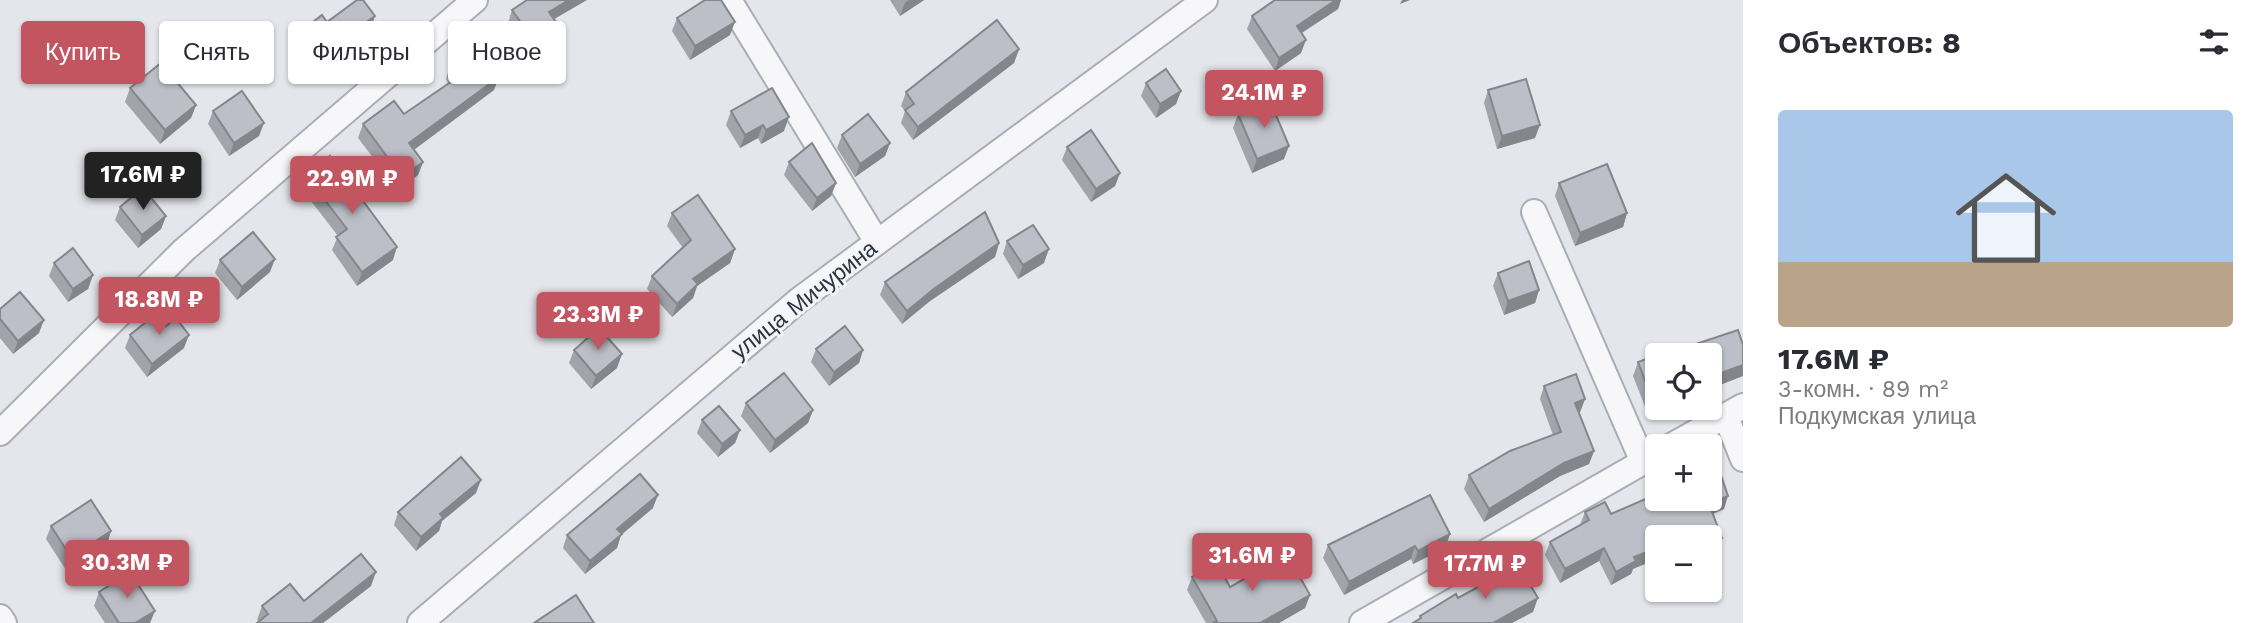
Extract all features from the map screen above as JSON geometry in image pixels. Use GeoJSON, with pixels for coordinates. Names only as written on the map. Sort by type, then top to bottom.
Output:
{"type":"FeatureCollection","features":[{"type":"Feature","properties":{"kind":"street"},"geometry":{"type":"LineString","coordinates":[[0,433],[184,250],[475,0]]}},
{"type":"Feature","properties":{"kind":"street"},"geometry":{"type":"LineString","coordinates":[[729,0],[877,242]]}},
{"type":"Feature","properties":{"kind":"street","name":"улица Мичурина"},"geometry":{"type":"LineString","coordinates":[[420,623],[799,300],[1205,0]]}},
{"type":"Feature","properties":{"kind":"street"},"geometry":{"type":"LineString","coordinates":[[1534,212],[1645,447]]}},
{"type":"Feature","properties":{"kind":"street"},"geometry":{"type":"LineString","coordinates":[[1693,434],[1734,411],[1743,458]]}},
{"type":"Feature","properties":{"kind":"street"},"geometry":{"type":"LineString","coordinates":[[1362,623],[1645,461]]}},
{"type":"Feature","properties":{"kind":"street"},"geometry":{"type":"LineString","coordinates":[[0,617],[4,623]]}},
{"type":"Feature","properties":{"kind":"building"},"geometry":{"type":"Polygon","coordinates":[[[357,0],[363,0],[375,16],[368,21],[328,21],[357,0]]]}},
{"type":"Feature","properties":{"kind":"building"},"geometry":{"type":"Polygon","coordinates":[[[527,0],[569,0],[549,12],[555,21],[520,21],[512,10],[527,0]]]}},
{"type":"Feature","properties":{"kind":"building"},"geometry":{"type":"Polygon","coordinates":[[[705,0],[721,0],[735,22],[695,46],[677,18],[705,0]]]}},
{"type":"Feature","properties":{"kind":"building"},"geometry":{"type":"Polygon","coordinates":[[[1275,0],[1336,0],[1297,26],[1306,40],[1279,58],[1252,16],[1275,0]]]}},
{"type":"Feature","properties":{"kind":"building"},"geometry":{"type":"Polygon","coordinates":[[[322,15],[326,21],[314,21],[322,15]]]}},
{"type":"Feature","properties":{"kind":"building"},"geometry":{"type":"Polygon","coordinates":[[[997,20],[1019,49],[918,127],[905,110],[914,104],[906,92],[997,20]]]}},
{"type":"Feature","properties":{"kind":"building"},"geometry":{"type":"Polygon","coordinates":[[[159,65],[159,84],[178,84],[196,105],[165,130],[130,88],[135,84],[145,84],[145,76],[159,65]]]}},
{"type":"Feature","properties":{"kind":"building"},"geometry":{"type":"Polygon","coordinates":[[[1166,69],[1181,91],[1160,104],[1146,83],[1166,69]]]}},
{"type":"Feature","properties":{"kind":"building"},"geometry":{"type":"Polygon","coordinates":[[[1526,79],[1540,125],[1502,136],[1488,90],[1526,79]]]}},
{"type":"Feature","properties":{"kind":"building"},"geometry":{"type":"Polygon","coordinates":[[[448,84],[489,84],[409,143],[423,162],[402,177],[363,124],[394,101],[404,114],[448,84]]]}},
{"type":"Feature","properties":{"kind":"building"},"geometry":{"type":"Polygon","coordinates":[[[772,88],[789,117],[766,130],[763,125],[745,135],[731,111],[772,88]]]}},
{"type":"Feature","properties":{"kind":"building"},"geometry":{"type":"Polygon","coordinates":[[[242,91],[264,123],[234,143],[213,111],[242,91]]]}},
{"type":"Feature","properties":{"kind":"building"},"geometry":{"type":"Polygon","coordinates":[[[1270,101],[1289,146],[1257,159],[1238,114],[1270,101]]]}},
{"type":"Feature","properties":{"kind":"building"},"geometry":{"type":"Polygon","coordinates":[[[868,114],[890,143],[860,164],[842,135],[868,114]]]}},
{"type":"Feature","properties":{"kind":"building"},"geometry":{"type":"Polygon","coordinates":[[[1091,130],[1120,173],[1096,189],[1067,147],[1091,130]]]}},
{"type":"Feature","properties":{"kind":"building"},"geometry":{"type":"Polygon","coordinates":[[[812,143],[836,183],[817,198],[789,162],[812,143]]]}},
{"type":"Feature","properties":{"kind":"building"},"geometry":{"type":"Polygon","coordinates":[[[330,156],[397,247],[362,272],[336,237],[347,229],[305,174],[330,156]]]}},
{"type":"Feature","properties":{"kind":"building"},"geometry":{"type":"Polygon","coordinates":[[[1607,164],[1627,213],[1580,233],[1559,183],[1607,164]]]}},
{"type":"Feature","properties":{"kind":"building"},"geometry":{"type":"Polygon","coordinates":[[[143,188],[166,216],[142,235],[120,207],[143,188]]]}},
{"type":"Feature","properties":{"kind":"building"},"geometry":{"type":"Polygon","coordinates":[[[698,195],[735,249],[693,279],[698,284],[677,304],[652,276],[691,240],[672,213],[698,195]]]}},
{"type":"Feature","properties":{"kind":"building"},"geometry":{"type":"Polygon","coordinates":[[[985,212],[999,243],[907,311],[885,282],[985,212]]]}},
{"type":"Feature","properties":{"kind":"building"},"geometry":{"type":"Polygon","coordinates":[[[1033,225],[1049,249],[1023,265],[1007,241],[1033,225]]]}},
{"type":"Feature","properties":{"kind":"building"},"geometry":{"type":"Polygon","coordinates":[[[253,232],[275,259],[242,287],[220,260],[253,232]]]}},
{"type":"Feature","properties":{"kind":"building"},"geometry":{"type":"Polygon","coordinates":[[[73,248],[93,275],[73,289],[54,263],[73,248]]]}},
{"type":"Feature","properties":{"kind":"building"},"geometry":{"type":"Polygon","coordinates":[[[1529,261],[1539,290],[1508,301],[1498,273],[1529,261]]]}},
{"type":"Feature","properties":{"kind":"building"},"geometry":{"type":"Polygon","coordinates":[[[20,292],[44,320],[18,341],[0,319],[0,309],[20,292]]]}},
{"type":"Feature","properties":{"kind":"building"},"geometry":{"type":"Polygon","coordinates":[[[157,313],[166,326],[176,318],[189,335],[152,364],[130,335],[157,313]]]}},
{"type":"Feature","properties":{"kind":"building"},"geometry":{"type":"Polygon","coordinates":[[[845,326],[863,350],[834,372],[816,349],[845,326]]]}},
{"type":"Feature","properties":{"kind":"building"},"geometry":{"type":"Polygon","coordinates":[[[599,328],[622,354],[596,376],[574,350],[599,328]]]}},
{"type":"Feature","properties":{"kind":"building"},"geometry":{"type":"Polygon","coordinates":[[[1738,330],[1743,345],[1743,365],[1722,373],[1722,343],[1699,343],[1738,330]]]}},
{"type":"Feature","properties":{"kind":"building"},"geometry":{"type":"Polygon","coordinates":[[[1645,359],[1645,380],[1638,362],[1645,359]]]}},
{"type":"Feature","properties":{"kind":"building"},"geometry":{"type":"Polygon","coordinates":[[[784,373],[813,410],[775,440],[746,403],[784,373]]]}},
{"type":"Feature","properties":{"kind":"building"},"geometry":{"type":"Polygon","coordinates":[[[1576,374],[1585,399],[1575,403],[1594,451],[1564,463],[1489,509],[1469,475],[1510,451],[1561,432],[1544,386],[1576,374]]]}},
{"type":"Feature","properties":{"kind":"building"},"geometry":{"type":"Polygon","coordinates":[[[719,406],[740,430],[722,444],[702,420],[719,406]]]}},
{"type":"Feature","properties":{"kind":"building"},"geometry":{"type":"Polygon","coordinates":[[[461,457],[481,480],[440,514],[443,518],[421,537],[398,512],[461,457]]]}},
{"type":"Feature","properties":{"kind":"building"},"geometry":{"type":"Polygon","coordinates":[[[640,474],[658,495],[617,529],[622,534],[590,561],[567,535],[640,474]]]}},
{"type":"Feature","properties":{"kind":"building"},"geometry":{"type":"Polygon","coordinates":[[[1722,478],[1728,496],[1722,499],[1722,478]]]}},
{"type":"Feature","properties":{"kind":"building"},"geometry":{"type":"Polygon","coordinates":[[[1430,495],[1450,534],[1418,551],[1415,546],[1349,582],[1328,545],[1430,495]]]}},
{"type":"Feature","properties":{"kind":"building"},"geometry":{"type":"Polygon","coordinates":[[[1645,499],[1645,511],[1712,511],[1717,525],[1645,525],[1645,553],[1634,557],[1636,561],[1616,572],[1604,548],[1565,569],[1550,542],[1589,520],[1585,512],[1605,502],[1611,514],[1645,499]]]}},
{"type":"Feature","properties":{"kind":"building"},"geometry":{"type":"Polygon","coordinates":[[[91,500],[111,531],[71,557],[51,526],[91,500]]]}},
{"type":"Feature","properties":{"kind":"building"},"geometry":{"type":"Polygon","coordinates":[[[361,554],[376,572],[311,623],[257,623],[268,614],[262,606],[290,584],[304,601],[361,554]]]}},
{"type":"Feature","properties":{"kind":"building"},"geometry":{"type":"Polygon","coordinates":[[[1287,554],[1310,595],[1260,623],[1213,623],[1217,621],[1192,577],[1217,563],[1230,587],[1287,554]]]}},
{"type":"Feature","properties":{"kind":"building"},"geometry":{"type":"Polygon","coordinates":[[[1518,565],[1538,598],[1493,623],[1413,623],[1456,594],[1458,598],[1518,565]]]}},
{"type":"Feature","properties":{"kind":"building"},"geometry":{"type":"Polygon","coordinates":[[[130,572],[155,611],[135,623],[119,623],[99,592],[130,572]]]}},
{"type":"Feature","properties":{"kind":"building"},"geometry":{"type":"Polygon","coordinates":[[[576,595],[594,623],[534,623],[576,595]]]}}]}
